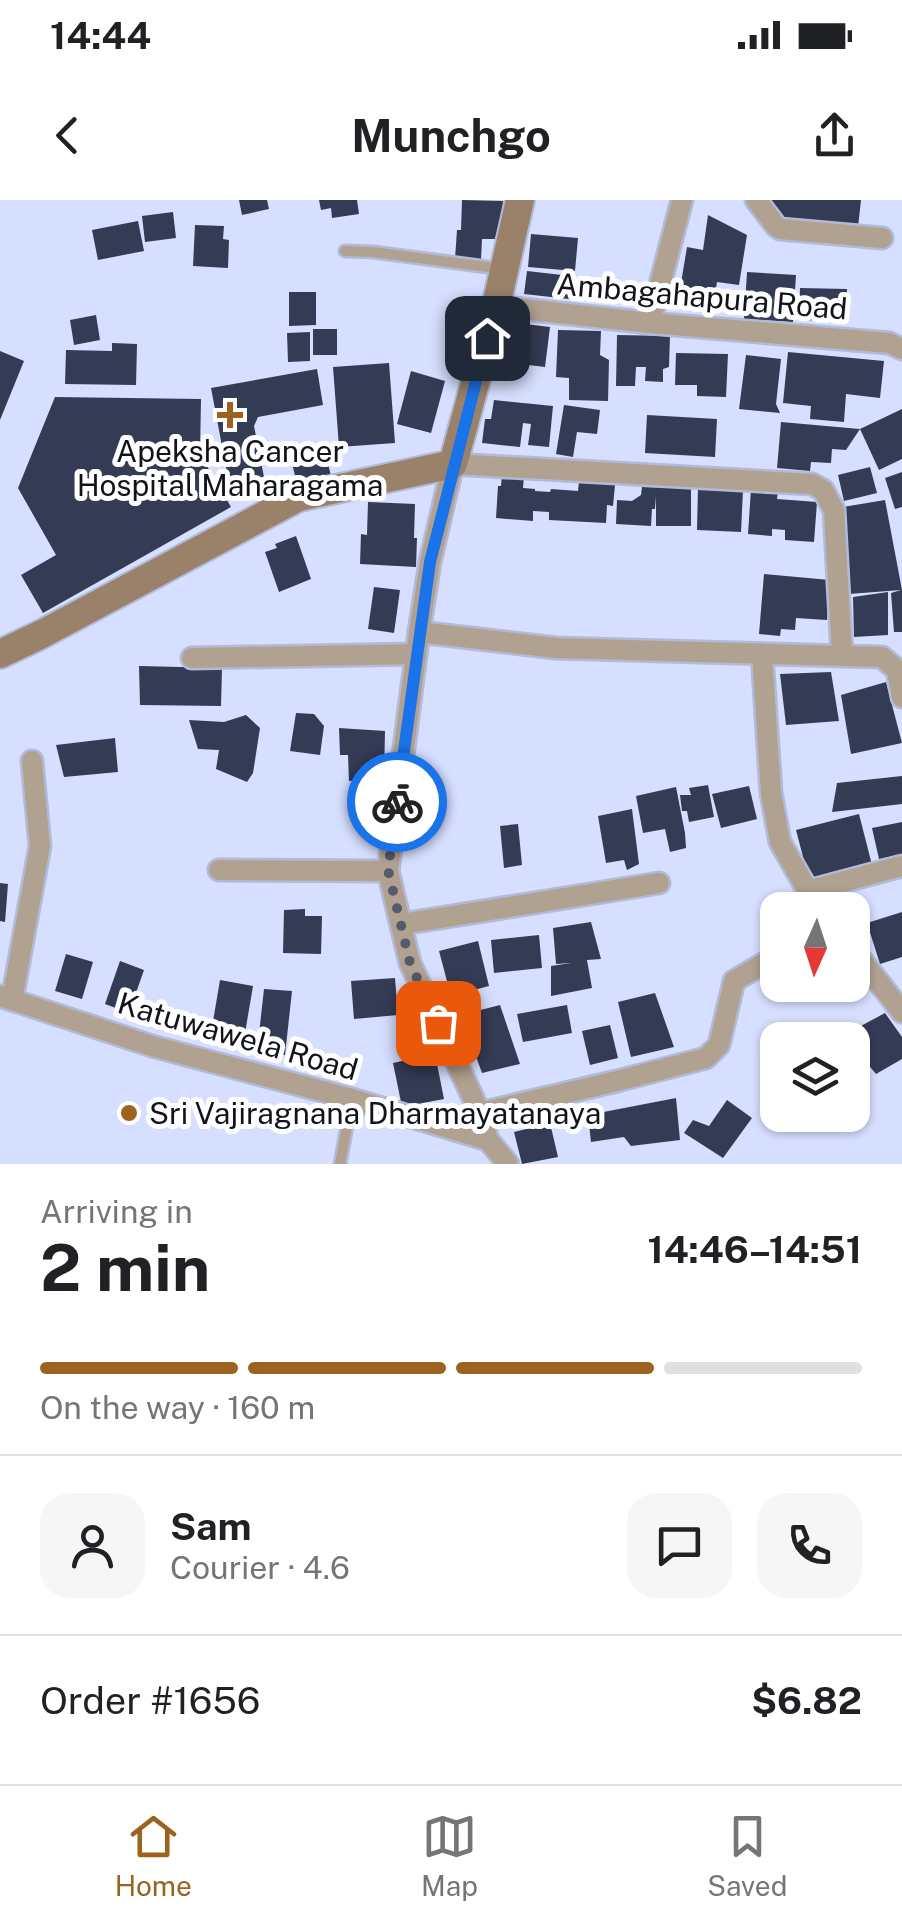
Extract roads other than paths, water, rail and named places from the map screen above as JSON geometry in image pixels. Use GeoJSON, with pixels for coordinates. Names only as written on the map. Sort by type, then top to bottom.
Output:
{"type":"FeatureCollection","features":[{"type":"Feature","properties":{"kind":"street"},"geometry":{"type":"LineString","coordinates":[[508,1164],[488,1140],[480,1113],[410,963],[388,870],[430,562],[520,200]]}},
{"type":"Feature","properties":{"kind":"street"},"geometry":{"type":"LineString","coordinates":[[650,324],[682,200]]}},
{"type":"Feature","properties":{"kind":"street"},"geometry":{"type":"LineString","coordinates":[[756,200],[780,229],[882,238]]}},
{"type":"Feature","properties":{"kind":"street","name":"Ambagahapura Road"},"geometry":{"type":"LineString","coordinates":[[496,306],[650,324],[889,343],[902,349]]}},
{"type":"Feature","properties":{"kind":"street"},"geometry":{"type":"LineString","coordinates":[[0,654],[299,498],[454,464],[812,484],[823,490],[834,510],[842,655]]}},
{"type":"Feature","properties":{"kind":"street"},"geometry":{"type":"LineString","coordinates":[[419,632],[556,648],[882,657],[896,670],[902,698]]}},
{"type":"Feature","properties":{"kind":"street"},"geometry":{"type":"LineString","coordinates":[[192,658],[416,654]]}},
{"type":"Feature","properties":{"kind":"street"},"geometry":{"type":"LineString","coordinates":[[762,654],[771,793],[780,842],[808,891],[902,866]]}},
{"type":"Feature","properties":{"kind":"street"},"geometry":{"type":"LineString","coordinates":[[6,998],[40,846],[32,761]]}},
{"type":"Feature","properties":{"kind":"street"},"geometry":{"type":"LineString","coordinates":[[219,870],[388,870]]}},
{"type":"Feature","properties":{"kind":"street"},"geometry":{"type":"LineString","coordinates":[[402,924],[659,884]]}},
{"type":"Feature","properties":{"kind":"street"},"geometry":{"type":"LineString","coordinates":[[480,1113],[706,1058],[719,1045],[734,982],[760,966]]}},
{"type":"Feature","properties":{"kind":"street"},"geometry":{"type":"LineString","coordinates":[[870,971],[902,1012]]}},
{"type":"Feature","properties":{"kind":"street","name":"Katuwawela Road"},"geometry":{"type":"LineString","coordinates":[[6,998],[152,1046],[488,1140]]}},
{"type":"Feature","properties":{"kind":"lane"},"geometry":{"type":"LineString","coordinates":[[345,251],[504,270]]}},
{"type":"Feature","properties":{"kind":"lane"},"geometry":{"type":"LineString","coordinates":[[340,1164],[352,1100]]}},
{"type":"Feature","properties":{"kind":"place","name":"Apeksha Cancer Hospital Maharagama"},"geometry":{"type":"Point","coordinates":[230,415]}},
{"type":"Feature","properties":{"kind":"place","name":"Sri Vajiragnana Dharmayatanaya"},"geometry":{"type":"Point","coordinates":[129,1113]}}]}
